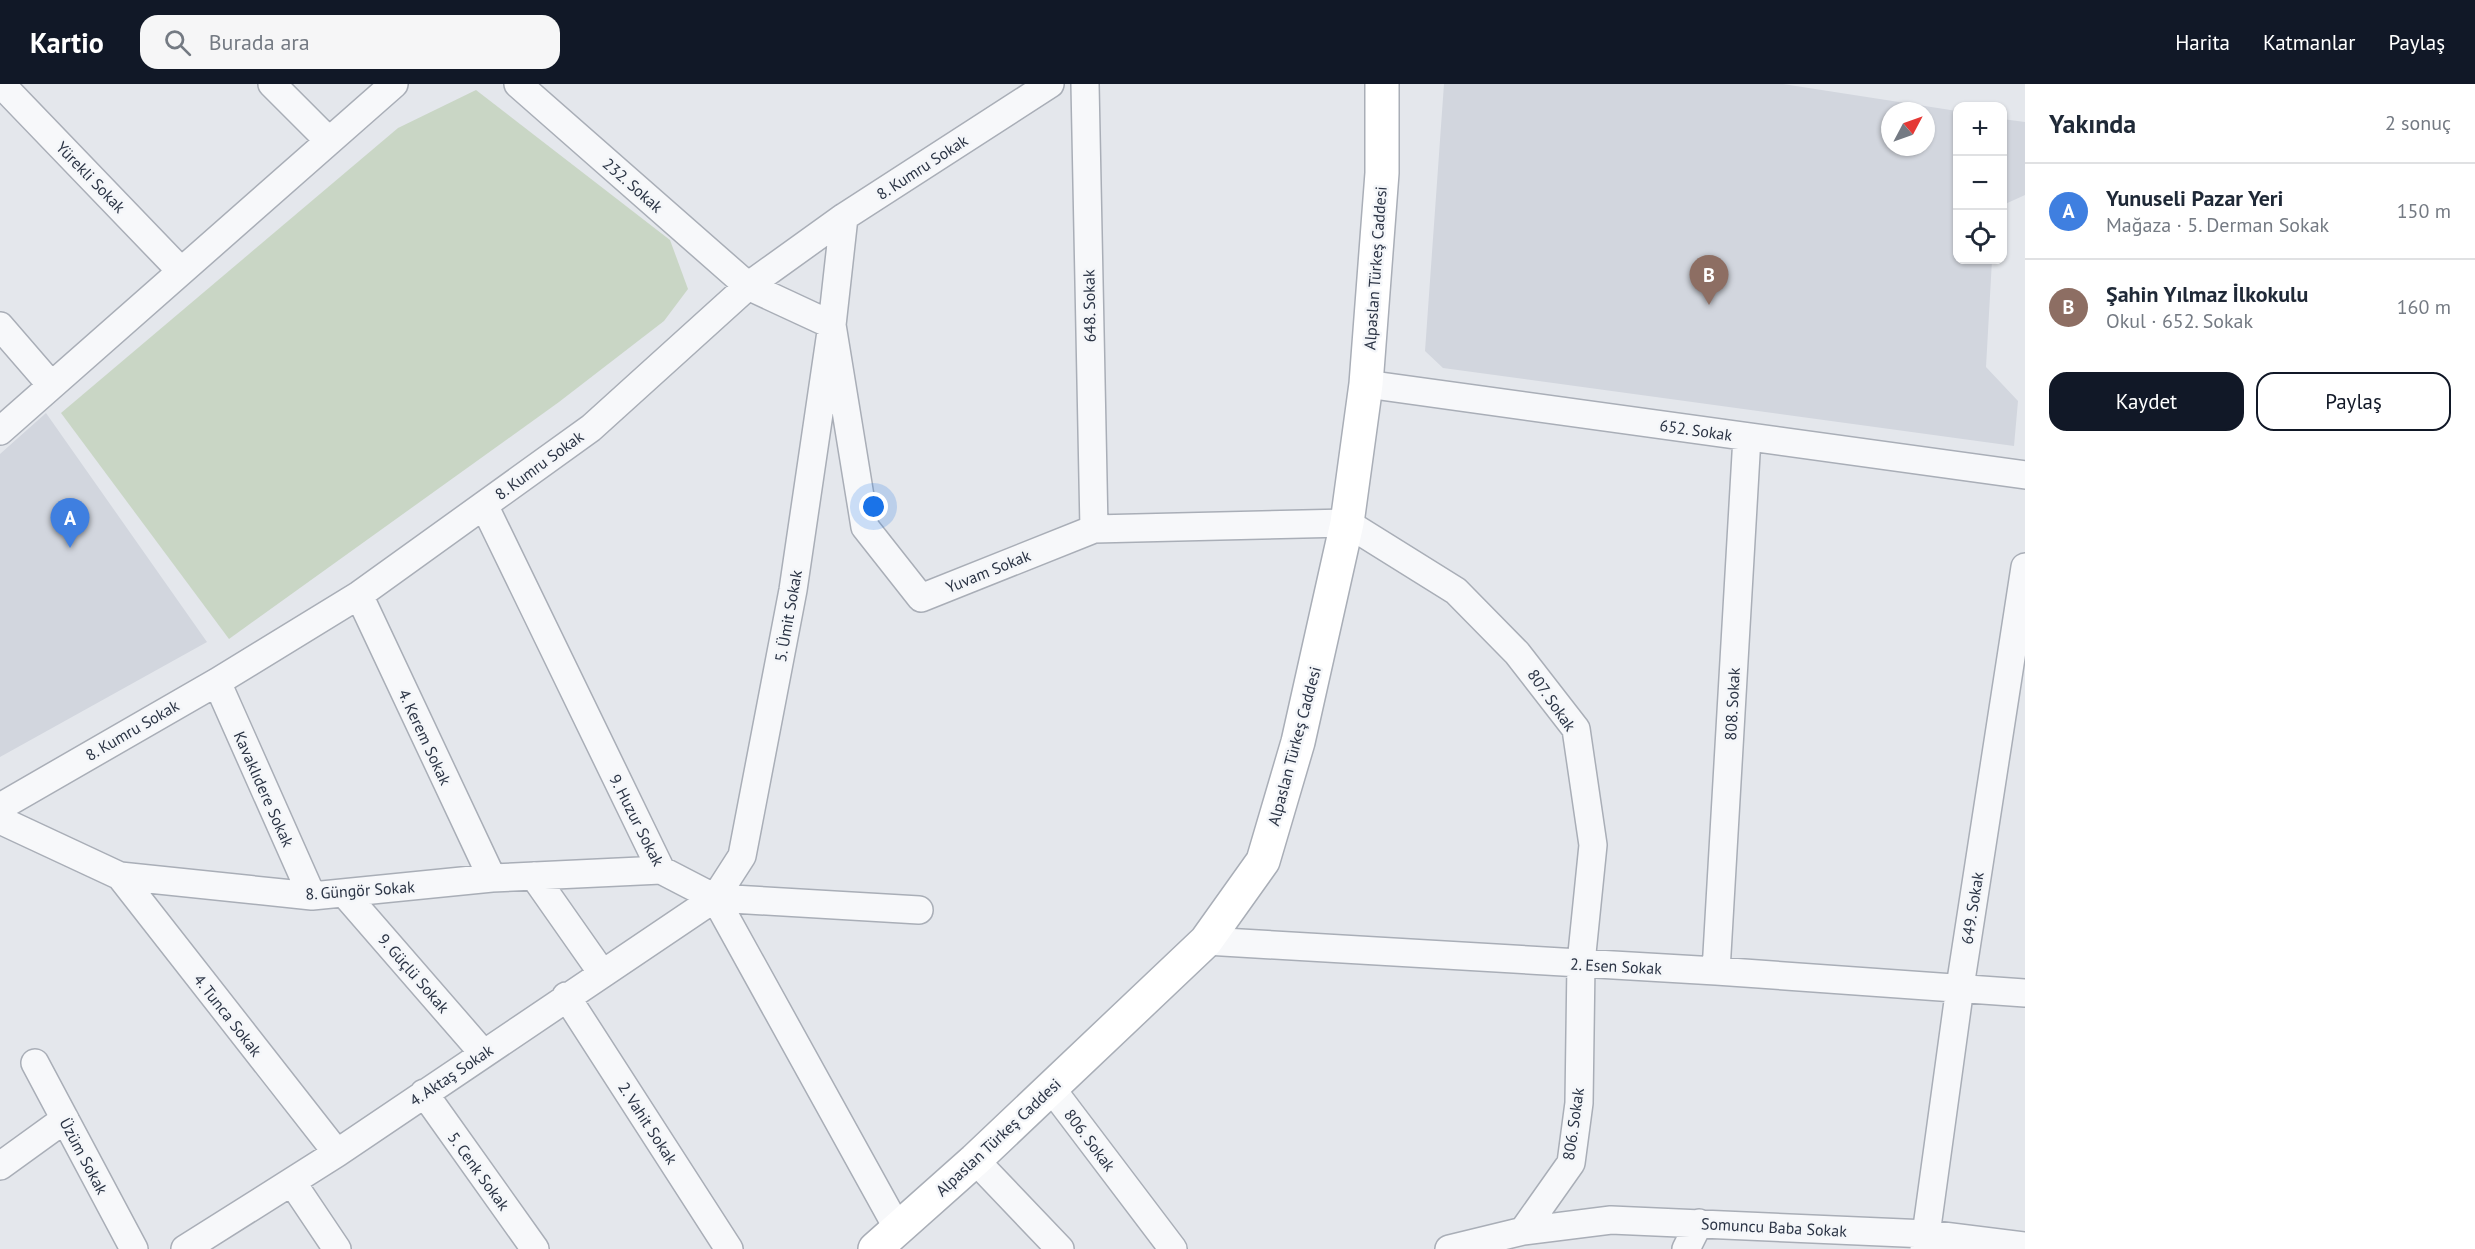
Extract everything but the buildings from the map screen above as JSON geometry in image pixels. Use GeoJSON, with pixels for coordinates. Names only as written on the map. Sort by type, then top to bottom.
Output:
{"type":"FeatureCollection","features":[{"type":"Feature","properties":{"kind":"main road","name":"Alpaslan Türkeş Caddesi"},"geometry":{"type":"LineString","coordinates":[[886,1239],[975,1160],[1206,941],[1263,861],[1298,741],[1347,523],[1366,384],[1382,173],[1382,84]]}},
{"type":"Feature","properties":{"kind":"street","name":"Yürekli Sokak"},"geometry":{"type":"LineString","coordinates":[[1,84],[180,270]]}},
{"type":"Feature","properties":{"kind":"street"},"geometry":{"type":"LineString","coordinates":[[272,84],[328,141]]}},
{"type":"Feature","properties":{"kind":"street"},"geometry":{"type":"LineString","coordinates":[[0,431],[180,270],[394,84]]}},
{"type":"Feature","properties":{"kind":"street","name":"232. Sokak"},"geometry":{"type":"LineString","coordinates":[[518,84],[748,286],[832,325]]}},
{"type":"Feature","properties":{"kind":"street","name":"8. Kumru Sokak"},"geometry":{"type":"LineString","coordinates":[[0,807],[217,682],[359,595],[591,428],[748,286],[844,217],[1050,84]]}},
{"type":"Feature","properties":{"kind":"street","name":"648. Sokak"},"geometry":{"type":"LineString","coordinates":[[1085,84],[1094,529]]}},
{"type":"Feature","properties":{"kind":"street"},"geometry":{"type":"LineString","coordinates":[[832,325],[844,217]]}},
{"type":"Feature","properties":{"kind":"street","name":"Yuvam Sokak"},"geometry":{"type":"LineString","coordinates":[[832,325],[865,527],[921,598],[1094,529],[1347,523]]}},
{"type":"Feature","properties":{"kind":"street","name":"5. Ümit Sokak"},"geometry":{"type":"LineString","coordinates":[[715,898],[742,856],[793,590],[832,325]]}},
{"type":"Feature","properties":{"kind":"street"},"geometry":{"type":"LineString","coordinates":[[0,326],[51,385]]}},
{"type":"Feature","properties":{"kind":"street","name":"652. Sokak"},"geometry":{"type":"LineString","coordinates":[[1366,384],[2025,475]]}},
{"type":"Feature","properties":{"kind":"street","name":"808. Sokak"},"geometry":{"type":"LineString","coordinates":[[1716,972],[1747,437]]}},
{"type":"Feature","properties":{"kind":"street","name":"9. Huzur Sokak"},"geometry":{"type":"LineString","coordinates":[[484,505],[661,870],[715,898]]}},
{"type":"Feature","properties":{"kind":"street","name":"807. Sokak"},"geometry":{"type":"LineString","coordinates":[[1347,523],[1456,591],[1517,653],[1576,729],[1593,846],[1581,963]]}},
{"type":"Feature","properties":{"kind":"street","name":"649. Sokak"},"geometry":{"type":"LineString","coordinates":[[1926,1241],[1960,987],[2025,567]]}},
{"type":"Feature","properties":{"kind":"street","name":"4. Kerem Sokak"},"geometry":{"type":"LineString","coordinates":[[359,595],[492,878]]}},
{"type":"Feature","properties":{"kind":"street","name":"Kavaklıdere Sokak"},"geometry":{"type":"LineString","coordinates":[[217,682],[312,896]]}},
{"type":"Feature","properties":{"kind":"street","name":"8. Güngör Sokak"},"geometry":{"type":"LineString","coordinates":[[0,820],[120,876],[312,896],[492,878],[661,870]]}},
{"type":"Feature","properties":{"kind":"street","name":"4. Tunca Sokak"},"geometry":{"type":"LineString","coordinates":[[120,876],[337,1153]]}},
{"type":"Feature","properties":{"kind":"street"},"geometry":{"type":"LineString","coordinates":[[534,876],[602,973]]}},
{"type":"Feature","properties":{"kind":"street","name":"9. Güçlü Sokak"},"geometry":{"type":"LineString","coordinates":[[344,893],[483,1053]]}},
{"type":"Feature","properties":{"kind":"street"},"geometry":{"type":"LineString","coordinates":[[886,1239],[715,898],[919,910]]}},
{"type":"Feature","properties":{"kind":"street","name":"4. Aktaş Sokak"},"geometry":{"type":"LineString","coordinates":[[185,1249],[337,1153],[566,996],[715,898]]}},
{"type":"Feature","properties":{"kind":"street","name":"2. Esen Sokak"},"geometry":{"type":"LineString","coordinates":[[1206,941],[1960,987],[2025,993]]}},
{"type":"Feature","properties":{"kind":"street","name":"806. Sokak"},"geometry":{"type":"LineString","coordinates":[[1523,1231],[1571,1162],[1579,1102],[1581,963]]}},
{"type":"Feature","properties":{"kind":"street","name":"2. Vahit Sokak"},"geometry":{"type":"LineString","coordinates":[[566,996],[729,1249]]}},
{"type":"Feature","properties":{"kind":"street","name":"Üzüm Sokak"},"geometry":{"type":"LineString","coordinates":[[35,1063],[134,1249]]}},
{"type":"Feature","properties":{"kind":"street","name":"806. Sokak"},"geometry":{"type":"LineString","coordinates":[[1051,1088],[1173,1249]]}},
{"type":"Feature","properties":{"kind":"street","name":"5. Cenk Sokak"},"geometry":{"type":"LineString","coordinates":[[424,1094],[535,1249]]}},
{"type":"Feature","properties":{"kind":"street"},"geometry":{"type":"LineString","coordinates":[[0,1166],[64,1119]]}},
{"type":"Feature","properties":{"kind":"street"},"geometry":{"type":"LineString","coordinates":[[975,1160],[1060,1249]]}},
{"type":"Feature","properties":{"kind":"street"},"geometry":{"type":"LineString","coordinates":[[292,1182],[337,1249]]}},
{"type":"Feature","properties":{"kind":"street","name":"Somuncu Baba Sokak"},"geometry":{"type":"LineString","coordinates":[[1523,1231],[1611,1220],[1699,1223],[1926,1241],[2025,1246]]}},
{"type":"Feature","properties":{"kind":"street"},"geometry":{"type":"LineString","coordinates":[[1686,1249],[1699,1223]]}},
{"type":"Feature","properties":{"kind":"street"},"geometry":{"type":"LineString","coordinates":[[1449,1249],[1523,1231]]}},
{"type":"Feature","properties":{"kind":"shaded area"},"geometry":{"type":"Polygon","coordinates":[[[1444,84],[1783,84],[1899,102],[1881,102],[1881,156],[1935,156],[1935,108],[1953,110],[1953,264],[1992,264],[1986,367],[2018,401],[2014,446],[1443,368],[1425,351],[1444,84]]]}},
{"type":"Feature","properties":{"kind":"shaded area"},"geometry":{"type":"Polygon","coordinates":[[[2007,120],[2025,122],[2025,195],[2007,203],[2007,120]]]}},
{"type":"Feature","properties":{"kind":"shaded area"},"geometry":{"type":"Polygon","coordinates":[[[46,413],[207,642],[0,757],[0,454],[46,413]]]}},
{"type":"Feature","properties":{"kind":"green space"},"geometry":{"type":"Polygon","coordinates":[[[476,90],[670,240],[688,289],[664,321],[559,402],[229,639],[61,413],[398,128],[476,90]]]}},
{"type":"Feature","properties":{"kind":"place","name":"Şahin Yılmaz İlkokulu"},"geometry":{"type":"Point","coordinates":[1709,305]}},
{"type":"Feature","properties":{"kind":"place","name":"Yunuseli Pazar Yeri"},"geometry":{"type":"Point","coordinates":[70,548]}}]}
